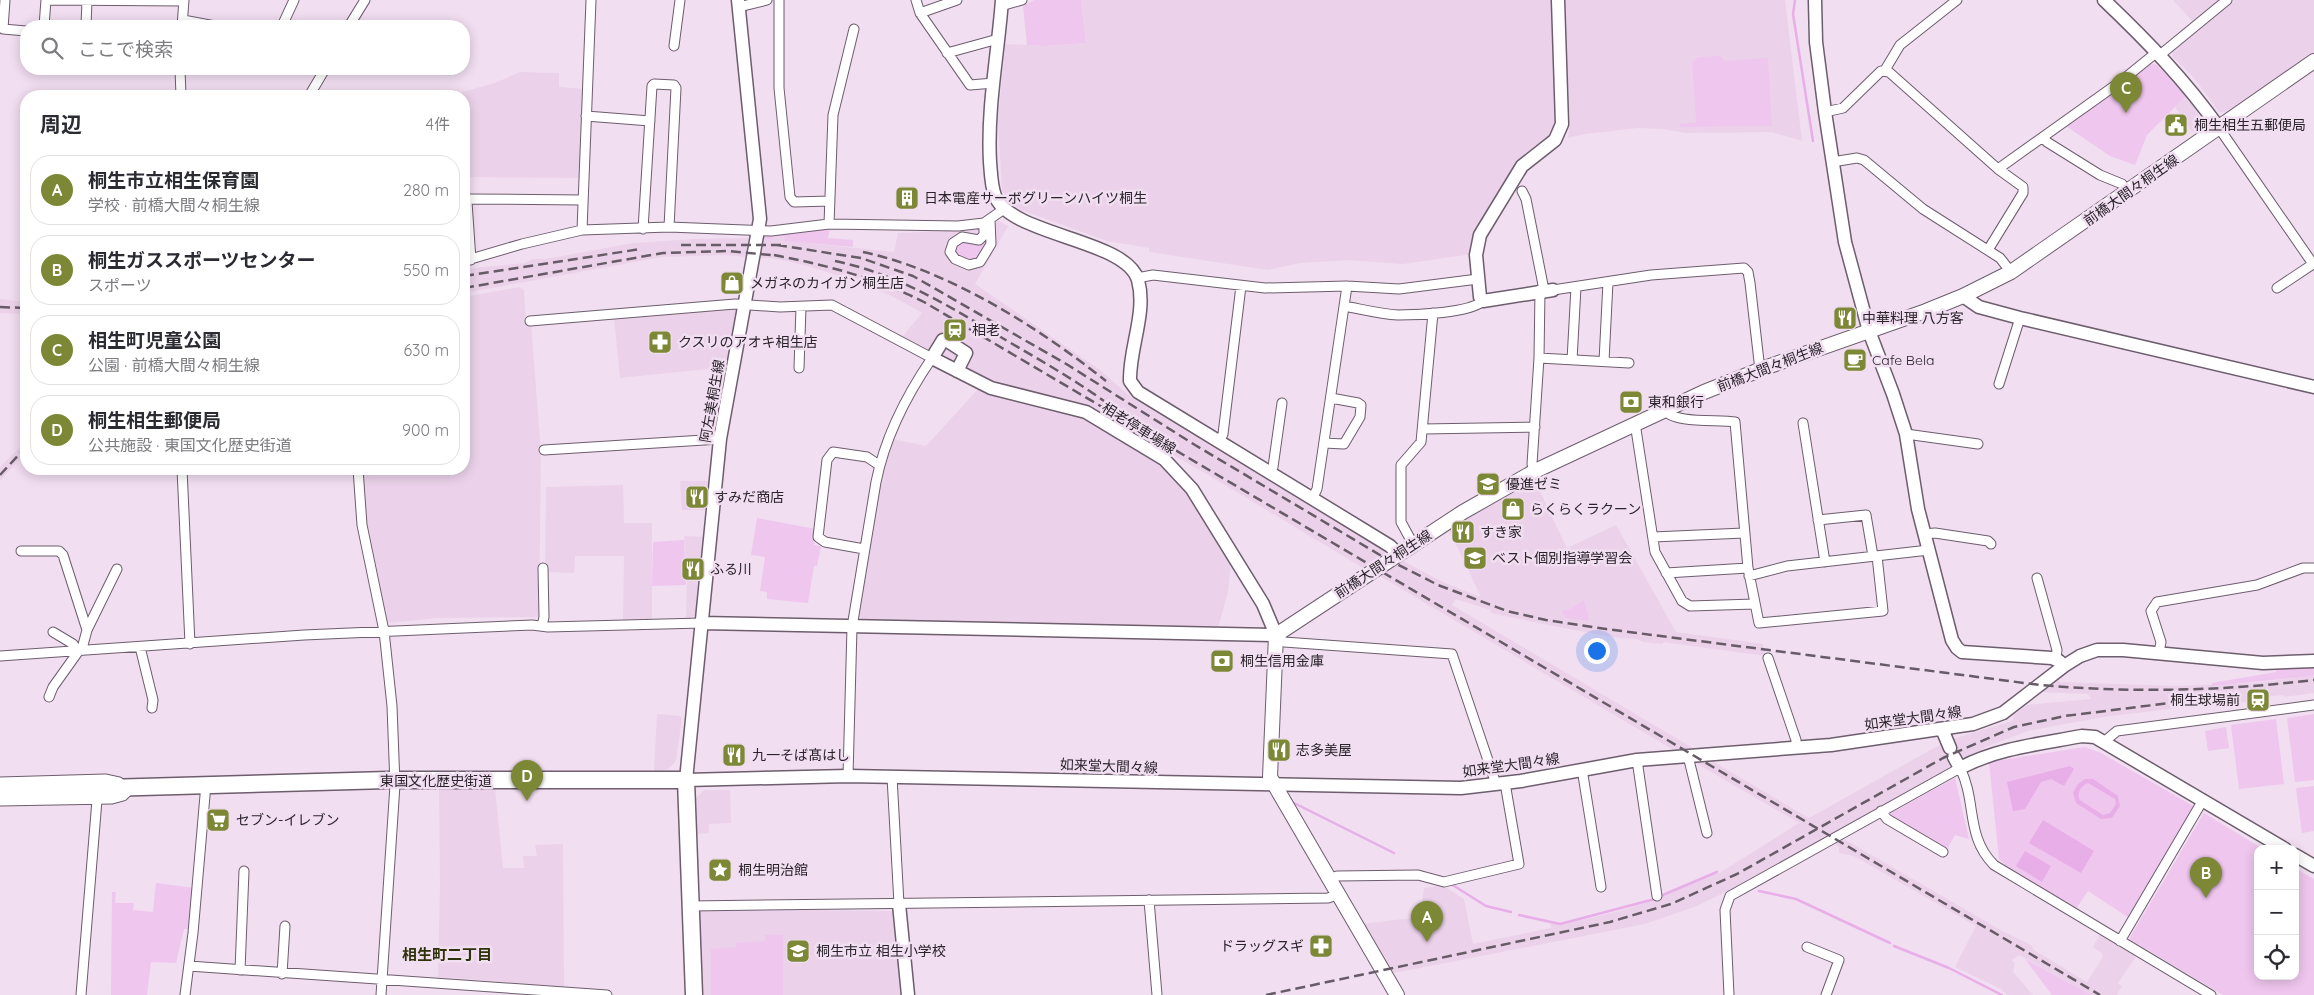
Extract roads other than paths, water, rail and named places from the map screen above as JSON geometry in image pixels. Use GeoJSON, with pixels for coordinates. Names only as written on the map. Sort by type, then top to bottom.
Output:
{"type":"FeatureCollection","features":[{"type":"Feature","properties":{"kind":"highway","name":"東国文化歴史街道"},"geometry":{"type":"LineString","coordinates":[[0,791],[394,780],[686,780]]}},
{"type":"Feature","properties":{"kind":"highway"},"geometry":{"type":"LineString","coordinates":[[686,780],[694,995]]}},
{"type":"Feature","properties":{"kind":"main road","name":"前橋大間々桐生線"},"geometry":{"type":"LineString","coordinates":[[1276,635],[1413,544],[1535,471],[1665,410],[1760,370],[1963,296],[2011,272],[2314,61]]}},
{"type":"Feature","properties":{"kind":"main road"},"geometry":{"type":"LineString","coordinates":[[1276,635],[1270,772],[1273,784],[1327,879],[1397,995]]}},
{"type":"Feature","properties":{"kind":"street"},"geometry":{"type":"LineString","coordinates":[[5,0],[3,30],[20,31]]}},
{"type":"Feature","properties":{"kind":"street"},"geometry":{"type":"LineString","coordinates":[[44,20],[46,0],[184,0],[182,20]]}},
{"type":"Feature","properties":{"kind":"street"},"geometry":{"type":"LineString","coordinates":[[86,20],[87,0]]}},
{"type":"Feature","properties":{"kind":"street"},"geometry":{"type":"LineString","coordinates":[[285,20],[294,0]]}},
{"type":"Feature","properties":{"kind":"street"},"geometry":{"type":"LineString","coordinates":[[353,20],[365,0]]}},
{"type":"Feature","properties":{"kind":"street"},"geometry":{"type":"LineString","coordinates":[[582,230],[590,0]]}},
{"type":"Feature","properties":{"kind":"street"},"geometry":{"type":"LineString","coordinates":[[674,46],[680,0]]}},
{"type":"Feature","properties":{"kind":"street"},"geometry":{"type":"LineString","coordinates":[[738,3],[767,0]]}},
{"type":"Feature","properties":{"kind":"street"},"geometry":{"type":"LineString","coordinates":[[779,0],[778,88],[790,197],[794,202],[830,201]]}},
{"type":"Feature","properties":{"kind":"street"},"geometry":{"type":"LineString","coordinates":[[916,0],[920,13],[970,84],[994,83]]}},
{"type":"Feature","properties":{"kind":"street"},"geometry":{"type":"LineString","coordinates":[[920,13],[957,0]]}},
{"type":"Feature","properties":{"kind":"street"},"geometry":{"type":"LineString","coordinates":[[1022,0],[1002,3],[989,135],[991,174],[996,198],[1004,209],[1023,220],[1112,256],[1128,266],[1137,278],[1139,306],[1130,374],[1132,387],[1390,546],[1398,554]]}},
{"type":"Feature","properties":{"kind":"street"},"geometry":{"type":"LineString","coordinates":[[1483,301],[1480,297],[1476,254],[1483,229],[1522,166],[1550,144],[1562,124],[1558,0]]}},
{"type":"Feature","properties":{"kind":"street"},"geometry":{"type":"LineString","coordinates":[[1815,0],[1816,42],[1845,242],[1868,331],[1893,394],[1906,434],[1924,534],[1952,640],[1959,650],[2060,663],[2037,578]]}},
{"type":"Feature","properties":{"kind":"street"},"geometry":{"type":"LineString","coordinates":[[1825,112],[1843,108],[1885,70],[1900,45],[1957,0]]}},
{"type":"Feature","properties":{"kind":"street"},"geometry":{"type":"LineString","coordinates":[[2104,0],[2159,53],[2193,92],[2312,264],[2277,288]]}},
{"type":"Feature","properties":{"kind":"street"},"geometry":{"type":"LineString","coordinates":[[1998,169],[2120,82],[2227,0]]}},
{"type":"Feature","properties":{"kind":"street","name":"阿左美桐生線"},"geometry":{"type":"LineString","coordinates":[[686,780],[720,439],[759,230],[760,202],[738,3]]}},
{"type":"Feature","properties":{"kind":"street"},"geometry":{"type":"LineString","coordinates":[[829,224],[833,116],[854,29]]}},
{"type":"Feature","properties":{"kind":"street"},"geometry":{"type":"LineString","coordinates":[[947,53],[998,39]]}},
{"type":"Feature","properties":{"kind":"street"},"geometry":{"type":"LineString","coordinates":[[1885,70],[2024,190],[1988,250]]}},
{"type":"Feature","properties":{"kind":"street"},"geometry":{"type":"LineString","coordinates":[[180,75],[181,90]]}},
{"type":"Feature","properties":{"kind":"street"},"geometry":{"type":"LineString","coordinates":[[313,90],[322,75]]}},
{"type":"Feature","properties":{"kind":"street"},"geometry":{"type":"LineString","coordinates":[[643,229],[653,84],[675,86],[670,227]]}},
{"type":"Feature","properties":{"kind":"street"},"geometry":{"type":"LineString","coordinates":[[586,116],[650,121]]}},
{"type":"Feature","properties":{"kind":"street"},"geometry":{"type":"LineString","coordinates":[[2043,137],[2047,142],[2100,175],[2122,184],[2128,192]]}},
{"type":"Feature","properties":{"kind":"street"},"geometry":{"type":"LineString","coordinates":[[1832,162],[1857,158],[1864,160],[1923,209],[2000,258],[2011,272]]}},
{"type":"Feature","properties":{"kind":"street"},"geometry":{"type":"LineString","coordinates":[[1522,191],[1526,199],[1545,290],[1532,464],[1535,471]]}},
{"type":"Feature","properties":{"kind":"street"},"geometry":{"type":"LineString","coordinates":[[470,198],[583,200]]}},
{"type":"Feature","properties":{"kind":"street"},"geometry":{"type":"LineString","coordinates":[[470,259],[522,244],[582,230],[670,227],[776,230],[829,224],[918,226],[987,221],[1004,209]]}},
{"type":"Feature","properties":{"kind":"street"},"geometry":{"type":"LineString","coordinates":[[987,221],[991,244],[980,262],[969,266],[955,258],[950,252],[953,243],[962,237],[979,240],[984,235],[987,221]]}},
{"type":"Feature","properties":{"kind":"street"},"geometry":{"type":"LineString","coordinates":[[1344,306],[1397,315],[1433,313],[1475,306],[1483,301],[1545,290],[1651,275],[1744,268],[1748,272],[1750,283],[1760,370]]}},
{"type":"Feature","properties":{"kind":"street"},"geometry":{"type":"LineString","coordinates":[[1137,278],[1153,275],[1265,288],[1346,286],[1410,288],[1478,279]]}},
{"type":"Feature","properties":{"kind":"street"},"geometry":{"type":"LineString","coordinates":[[1604,361],[1608,282]]}},
{"type":"Feature","properties":{"kind":"street"},"geometry":{"type":"LineString","coordinates":[[1219,442],[1223,434],[1241,286]]}},
{"type":"Feature","properties":{"kind":"street"},"geometry":{"type":"LineString","coordinates":[[1312,499],[1317,489],[1346,286]]}},
{"type":"Feature","properties":{"kind":"street"},"geometry":{"type":"LineString","coordinates":[[1572,360],[1576,287]]}},
{"type":"Feature","properties":{"kind":"street"},"geometry":{"type":"LineString","coordinates":[[1963,296],[1979,307],[2020,318],[2314,387]]}},
{"type":"Feature","properties":{"kind":"street"},"geometry":{"type":"LineString","coordinates":[[530,321],[745,304],[832,305],[932,358]]}},
{"type":"Feature","properties":{"kind":"street"},"geometry":{"type":"LineString","coordinates":[[799,368],[801,306]]}},
{"type":"Feature","properties":{"kind":"street"},"geometry":{"type":"LineString","coordinates":[[1413,544],[1401,522],[1401,465],[1420,445],[1433,313]]}},
{"type":"Feature","properties":{"kind":"street"},"geometry":{"type":"LineString","coordinates":[[1999,384],[2020,318]]}},
{"type":"Feature","properties":{"kind":"street"},"geometry":{"type":"LineString","coordinates":[[848,776],[852,627],[879,465],[901,410],[942,340],[946,340],[966,353],[957,371]]}},
{"type":"Feature","properties":{"kind":"street","name":"相老停車場線"},"geometry":{"type":"LineString","coordinates":[[932,358],[1000,391],[1086,412],[1164,459],[1192,489],[1263,604],[1276,635]]}},
{"type":"Feature","properties":{"kind":"street"},"geometry":{"type":"LineString","coordinates":[[1539,358],[1629,363]]}},
{"type":"Feature","properties":{"kind":"street"},"geometry":{"type":"LineString","coordinates":[[1324,443],[1344,444],[1360,417],[1358,402],[1331,398]]}},
{"type":"Feature","properties":{"kind":"street"},"geometry":{"type":"LineString","coordinates":[[1270,473],[1273,467],[1282,404]]}},
{"type":"Feature","properties":{"kind":"street"},"geometry":{"type":"LineString","coordinates":[[1665,410],[1668,414],[1678,419],[1735,422],[1748,572],[1759,623],[1883,611],[1875,556],[1866,514],[1818,520]]}},
{"type":"Feature","properties":{"kind":"street"},"geometry":{"type":"LineString","coordinates":[[1803,423],[1825,562]]}},
{"type":"Feature","properties":{"kind":"street"},"geometry":{"type":"LineString","coordinates":[[1635,424],[1655,552],[1685,605],[1755,604]]}},
{"type":"Feature","properties":{"kind":"street"},"geometry":{"type":"LineString","coordinates":[[1423,429],[1535,427]]}},
{"type":"Feature","properties":{"kind":"street"},"geometry":{"type":"LineString","coordinates":[[1906,434],[1978,444]]}},
{"type":"Feature","properties":{"kind":"street"},"geometry":{"type":"LineString","coordinates":[[544,450],[720,439]]}},
{"type":"Feature","properties":{"kind":"street"},"geometry":{"type":"LineString","coordinates":[[864,549],[825,542],[818,537],[827,460],[834,452],[867,457],[879,465]]}},
{"type":"Feature","properties":{"kind":"street"},"geometry":{"type":"LineString","coordinates":[[182,475],[190,644]]}},
{"type":"Feature","properties":{"kind":"street"},"geometry":{"type":"LineString","coordinates":[[358,475],[362,526],[384,631],[392,706],[394,780],[380,995]]}},
{"type":"Feature","properties":{"kind":"street"},"geometry":{"type":"LineString","coordinates":[[1653,537],[1744,533]]}},
{"type":"Feature","properties":{"kind":"street"},"geometry":{"type":"LineString","coordinates":[[1924,534],[1935,533],[1988,541],[1991,544]]}},
{"type":"Feature","properties":{"kind":"street"},"geometry":{"type":"LineString","coordinates":[[1666,573],[1748,572],[1929,550]]}},
{"type":"Feature","properties":{"kind":"street"},"geometry":{"type":"LineString","coordinates":[[21,551],[59,551],[63,555],[87,630]]}},
{"type":"Feature","properties":{"kind":"street"},"geometry":{"type":"LineString","coordinates":[[542,626],[544,617],[543,568]]}},
{"type":"Feature","properties":{"kind":"street"},"geometry":{"type":"LineString","coordinates":[[2159,652],[2161,642],[2151,611],[2157,602],[2257,585],[2303,568],[2314,568]]}},
{"type":"Feature","properties":{"kind":"street"},"geometry":{"type":"LineString","coordinates":[[49,697],[82,646],[87,630],[117,569]]}},
{"type":"Feature","properties":{"kind":"street"},"geometry":{"type":"LineString","coordinates":[[0,656],[384,631],[702,623],[1276,635],[1284,642],[1452,654],[1500,783],[1519,864],[1444,882],[1424,876],[1402,874],[1337,876],[1327,879]]}},
{"type":"Feature","properties":{"kind":"street"},"geometry":{"type":"LineString","coordinates":[[53,632],[73,644],[78,651]]}},
{"type":"Feature","properties":{"kind":"street"},"geometry":{"type":"LineString","coordinates":[[140,647],[153,700],[152,708]]}},
{"type":"Feature","properties":{"kind":"street","name":"如来堂大間々線"},"geometry":{"type":"LineString","coordinates":[[686,780],[848,776],[1461,788],[1637,760],[1796,748],[1942,730],[1983,722],[2003,713],[2060,663],[2096,650],[2159,652],[2269,663],[2314,662]]}},
{"type":"Feature","properties":{"kind":"street"},"geometry":{"type":"LineString","coordinates":[[1768,658],[1796,740],[1796,748]]}},
{"type":"Feature","properties":{"kind":"street"},"geometry":{"type":"LineString","coordinates":[[2105,741],[2117,731],[2314,705]]}},
{"type":"Feature","properties":{"kind":"street"},"geometry":{"type":"LineString","coordinates":[[1942,730],[1968,787],[1976,838],[1988,858],[2001,871],[2211,995]]}},
{"type":"Feature","properties":{"kind":"street"},"geometry":{"type":"LineString","coordinates":[[1729,995],[1725,910],[1730,896],[1881,811],[1955,758],[1981,757],[2082,736],[2095,737],[2105,741],[2278,845]]}},
{"type":"Feature","properties":{"kind":"street"},"geometry":{"type":"LineString","coordinates":[[1688,756],[1707,833]]}},
{"type":"Feature","properties":{"kind":"street"},"geometry":{"type":"LineString","coordinates":[[1637,760],[1657,896]]}},
{"type":"Feature","properties":{"kind":"street"},"geometry":{"type":"LineString","coordinates":[[1582,769],[1601,887]]}},
{"type":"Feature","properties":{"kind":"street"},"geometry":{"type":"LineString","coordinates":[[892,777],[899,904],[908,995]]}},
{"type":"Feature","properties":{"kind":"street"},"geometry":{"type":"LineString","coordinates":[[0,782],[116,781],[128,787],[118,799],[0,801]]}},
{"type":"Feature","properties":{"kind":"street"},"geometry":{"type":"LineString","coordinates":[[185,995],[206,784]]}},
{"type":"Feature","properties":{"kind":"street"},"geometry":{"type":"LineString","coordinates":[[81,995],[97,800]]}},
{"type":"Feature","properties":{"kind":"street"},"geometry":{"type":"LineString","coordinates":[[2120,941],[2203,800]]}},
{"type":"Feature","properties":{"kind":"street"},"geometry":{"type":"LineString","coordinates":[[1881,811],[1887,819],[1943,852]]}},
{"type":"Feature","properties":{"kind":"street"},"geometry":{"type":"LineString","coordinates":[[2299,857],[2314,866]]}},
{"type":"Feature","properties":{"kind":"street"},"geometry":{"type":"LineString","coordinates":[[240,970],[244,871]]}},
{"type":"Feature","properties":{"kind":"street"},"geometry":{"type":"LineString","coordinates":[[690,906],[1320,898],[1337,895]]}},
{"type":"Feature","properties":{"kind":"street"},"geometry":{"type":"LineString","coordinates":[[1149,900],[1156,995]]}},
{"type":"Feature","properties":{"kind":"street"},"geometry":{"type":"LineString","coordinates":[[282,974],[286,926]]}},
{"type":"Feature","properties":{"kind":"street"},"geometry":{"type":"LineString","coordinates":[[1807,947],[1839,960],[1826,995]]}},
{"type":"Feature","properties":{"kind":"street"},"geometry":{"type":"LineString","coordinates":[[189,966],[382,980],[478,991],[607,995]]}},
{"type":"Feature","properties":{"kind":"waterway"},"geometry":{"type":"LineString","coordinates":[[1795,0],[1793,14],[1813,141]]}},
{"type":"Feature","properties":{"kind":"waterway"},"geometry":{"type":"LineString","coordinates":[[1290,801],[1394,853]]}},
{"type":"Feature","properties":{"kind":"waterway"},"geometry":{"type":"LineString","coordinates":[[1519,915],[1560,924],[1651,900],[1717,872]]}},
{"type":"Feature","properties":{"kind":"waterway"},"geometry":{"type":"LineString","coordinates":[[1451,884],[1486,906],[1511,912]]}},
{"type":"Feature","properties":{"kind":"waterway"},"geometry":{"type":"LineString","coordinates":[[1759,891],[1796,899],[1890,943]]}},
{"type":"Feature","properties":{"kind":"waterway"},"geometry":{"type":"LineString","coordinates":[[1894,946],[1949,968],[2002,995]]}},
{"type":"Feature","properties":{"kind":"railway"},"geometry":{"type":"LineString","coordinates":[[681,245],[783,245]]}},
{"type":"Feature","properties":{"kind":"railway"},"geometry":{"type":"LineString","coordinates":[[777,245],[861,258],[913,276],[1068,365],[1195,445],[1385,558],[1438,585],[1507,611],[1546,620],[1606,629],[2074,688],[2211,689],[2314,680]]}},
{"type":"Feature","properties":{"kind":"railway"},"geometry":{"type":"LineString","coordinates":[[470,275],[641,249]]}},
{"type":"Feature","properties":{"kind":"railway"},"geometry":{"type":"LineString","coordinates":[[470,287],[663,253],[729,251],[780,256]]}},
{"type":"Feature","properties":{"kind":"railway"},"geometry":{"type":"LineString","coordinates":[[863,252],[895,260],[959,286],[1022,321],[1106,381]]}},
{"type":"Feature","properties":{"kind":"railway"},"geometry":{"type":"LineString","coordinates":[[774,255],[850,273],[888,286],[924,302],[2100,995]]}},
{"type":"Feature","properties":{"kind":"railway"},"geometry":{"type":"LineString","coordinates":[[835,261],[880,274],[922,292],[1055,369],[1104,401]]}},
{"type":"Feature","properties":{"kind":"railway"},"geometry":{"type":"LineString","coordinates":[[0,307],[20,308]]}},
{"type":"Feature","properties":{"kind":"railway"},"geometry":{"type":"LineString","coordinates":[[0,475],[20,453]]}},
{"type":"Feature","properties":{"kind":"railway"},"geometry":{"type":"LineString","coordinates":[[1266,995],[1610,922],[1671,904],[1737,874],[1943,758],[2014,727],[2065,716],[2242,694]]}},
{"type":"Feature","properties":{"kind":"place","name":"相生町児童公園"},"geometry":{"type":"Point","coordinates":[2126,113]}},
{"type":"Feature","properties":{"kind":"place","name":"桐生相生五郵便局"},"geometry":{"type":"Point","coordinates":[2176,125]}},
{"type":"Feature","properties":{"kind":"place","name":"日本電産サーボグリーンハイツ桐生"},"geometry":{"type":"Point","coordinates":[907,198]}},
{"type":"Feature","properties":{"kind":"place","name":"メガネのカイガン桐生店"},"geometry":{"type":"Point","coordinates":[732,283]}},
{"type":"Feature","properties":{"kind":"place","name":"中華料理 八方客"},"geometry":{"type":"Point","coordinates":[1845,318]}},
{"type":"Feature","properties":{"kind":"place","name":"相老"},"geometry":{"type":"Point","coordinates":[955,330]}},
{"type":"Feature","properties":{"kind":"place","name":"クスリのアオキ相生店"},"geometry":{"type":"Point","coordinates":[660,342]}},
{"type":"Feature","properties":{"kind":"place","name":"Cafe Bela"},"geometry":{"type":"Point","coordinates":[1855,360]}},
{"type":"Feature","properties":{"kind":"place","name":"東和銀行"},"geometry":{"type":"Point","coordinates":[1631,402]}},
{"type":"Feature","properties":{"kind":"place","name":"優進ゼミ"},"geometry":{"type":"Point","coordinates":[1488,484]}},
{"type":"Feature","properties":{"kind":"place","name":"すみだ商店"},"geometry":{"type":"Point","coordinates":[697,497]}},
{"type":"Feature","properties":{"kind":"place","name":"らくらくラクーン"},"geometry":{"type":"Point","coordinates":[1513,509]}},
{"type":"Feature","properties":{"kind":"place","name":"すき家"},"geometry":{"type":"Point","coordinates":[1463,532]}},
{"type":"Feature","properties":{"kind":"place","name":"ベスト個別指導学習会"},"geometry":{"type":"Point","coordinates":[1475,558]}},
{"type":"Feature","properties":{"kind":"place","name":"ふる川"},"geometry":{"type":"Point","coordinates":[693,569]}},
{"type":"Feature","properties":{"kind":"place","name":"桐生信用金庫"},"geometry":{"type":"Point","coordinates":[1222,661]}},
{"type":"Feature","properties":{"kind":"place","name":"桐生球場前"},"geometry":{"type":"Point","coordinates":[2258,700]}},
{"type":"Feature","properties":{"kind":"place","name":"志多美屋"},"geometry":{"type":"Point","coordinates":[1279,750]}},
{"type":"Feature","properties":{"kind":"place","name":"九一そば髙はし"},"geometry":{"type":"Point","coordinates":[734,755]}},
{"type":"Feature","properties":{"kind":"place","name":"桐生相生郵便局"},"geometry":{"type":"Point","coordinates":[527,801]}},
{"type":"Feature","properties":{"kind":"place","name":"セブン-イレブン"},"geometry":{"type":"Point","coordinates":[218,820]}},
{"type":"Feature","properties":{"kind":"place","name":"桐生明治館"},"geometry":{"type":"Point","coordinates":[720,870]}},
{"type":"Feature","properties":{"kind":"place","name":"桐生ガススポーツセンター"},"geometry":{"type":"Point","coordinates":[2206,898]}},
{"type":"Feature","properties":{"kind":"place","name":"桐生市立相生保育園"},"geometry":{"type":"Point","coordinates":[1427,942]}},
{"type":"Feature","properties":{"kind":"place","name":"ドラッグスギ"},"geometry":{"type":"Point","coordinates":[1321,946]}},
{"type":"Feature","properties":{"kind":"place","name":"桐生市立 相生小学校"},"geometry":{"type":"Point","coordinates":[798,951]}},
{"type":"Feature","properties":{"kind":"district","name":"相生町二丁目"},"geometry":{"type":"Point","coordinates":[447,954]}}]}
